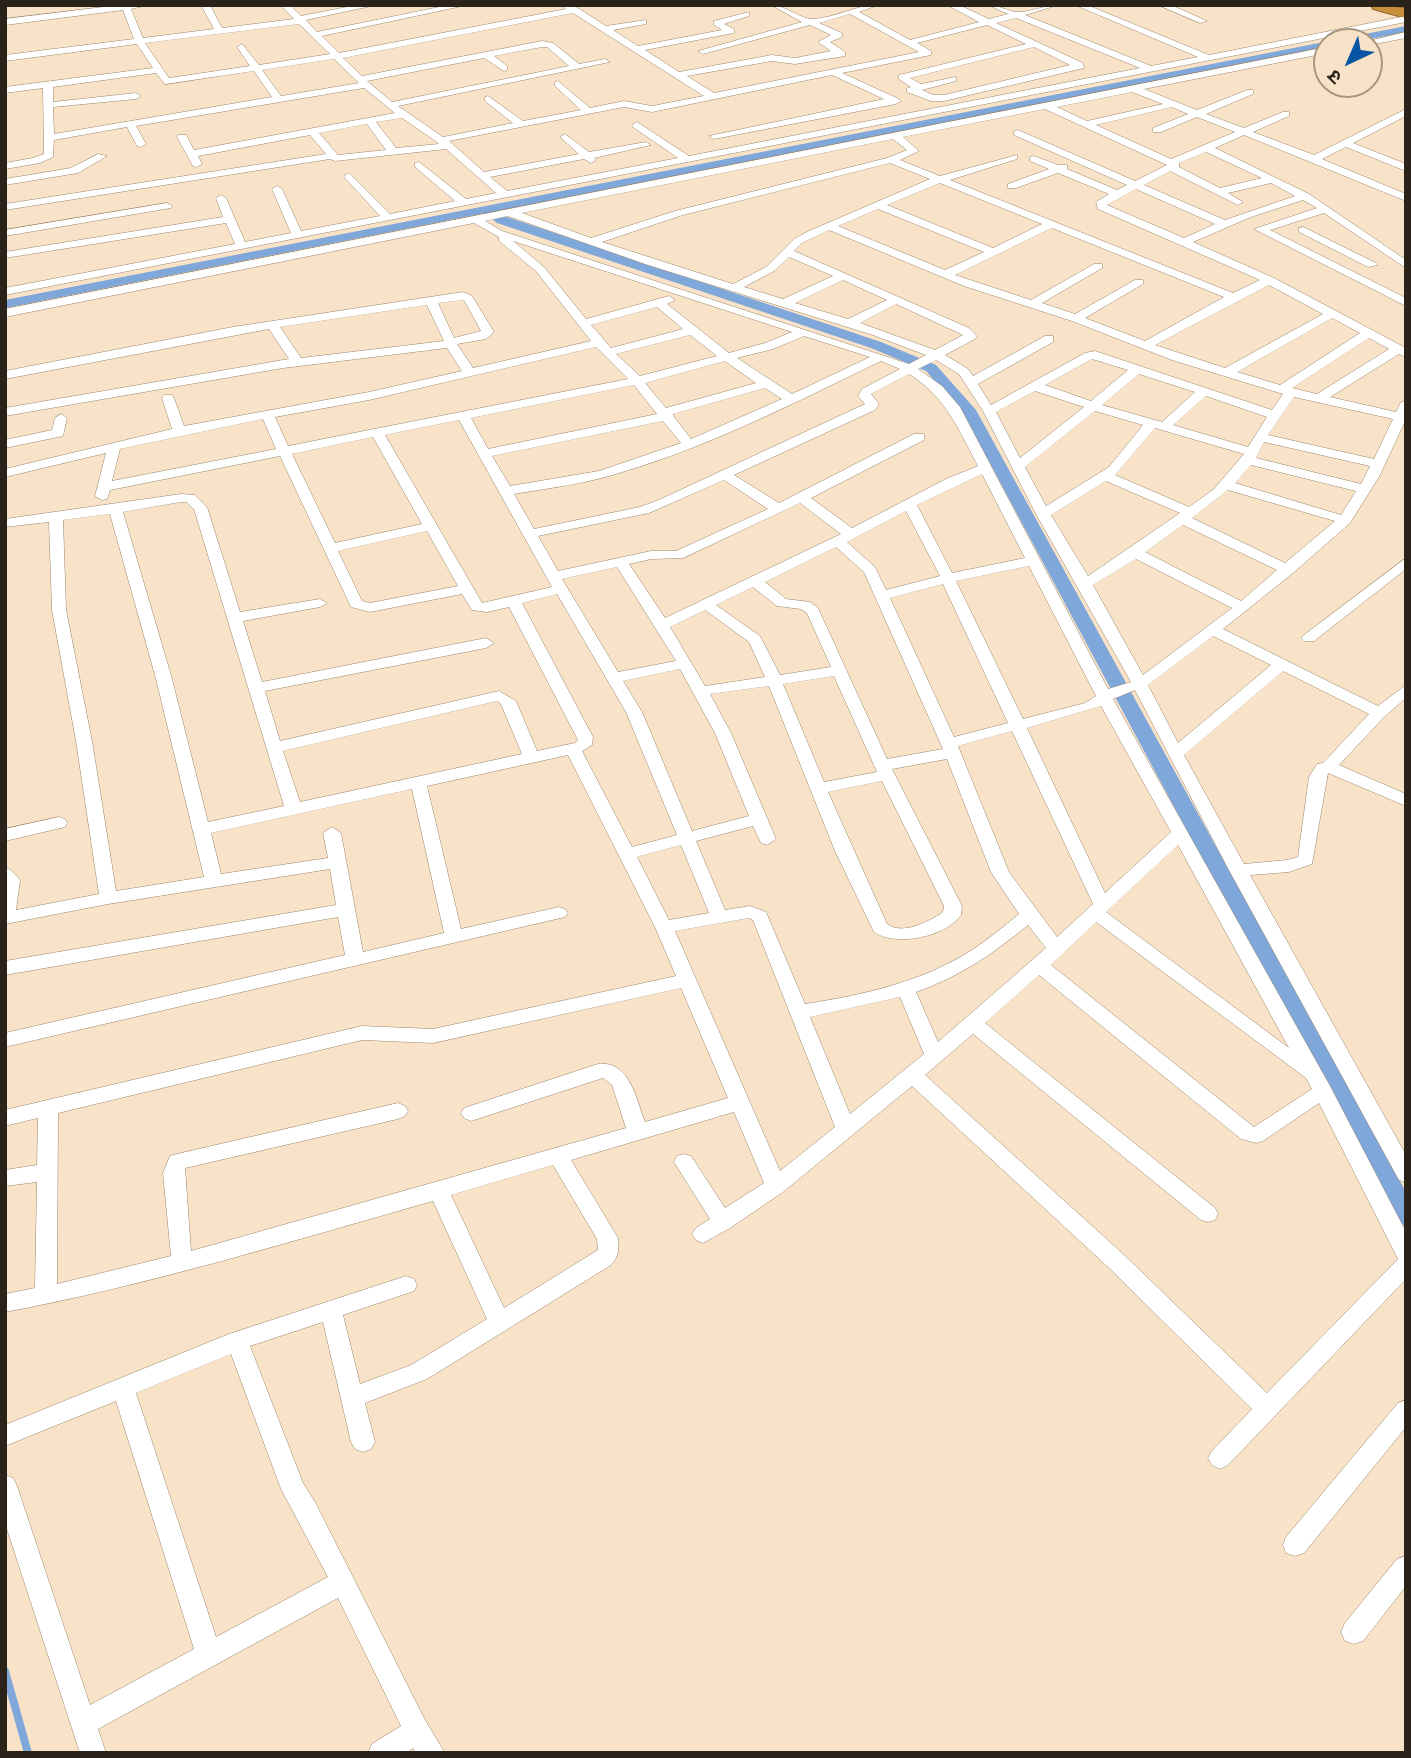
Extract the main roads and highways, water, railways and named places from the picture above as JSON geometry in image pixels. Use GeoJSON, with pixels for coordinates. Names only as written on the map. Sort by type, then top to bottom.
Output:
{"type":"FeatureCollection","features":[{"type":"Feature","properties":{"kind":"highway"},"geometry":{"type":"LineString","coordinates":[[1379,5],[1406,11]]}},
{"type":"Feature","properties":{"kind":"highway"},"geometry":{"type":"LineString","coordinates":[[1397,5],[1406,11]]}},
{"type":"Feature","properties":{"kind":"waterway"},"geometry":{"type":"LineString","coordinates":[[1383,33],[1406,29]]}},
{"type":"Feature","properties":{"kind":"waterway"},"geometry":{"type":"LineString","coordinates":[[487,209],[1313,47]]}},
{"type":"Feature","properties":{"kind":"waterway"},"geometry":{"type":"LineString","coordinates":[[5,304],[487,209]]}},
{"type":"Feature","properties":{"kind":"waterway"},"geometry":{"type":"LineString","coordinates":[[487,209],[502,220],[876,345],[931,368],[971,413],[1406,1216]]}},
{"type":"Feature","properties":{"kind":"waterway"},"geometry":{"type":"LineString","coordinates":[[5,1671],[28,1753]]}}]}
